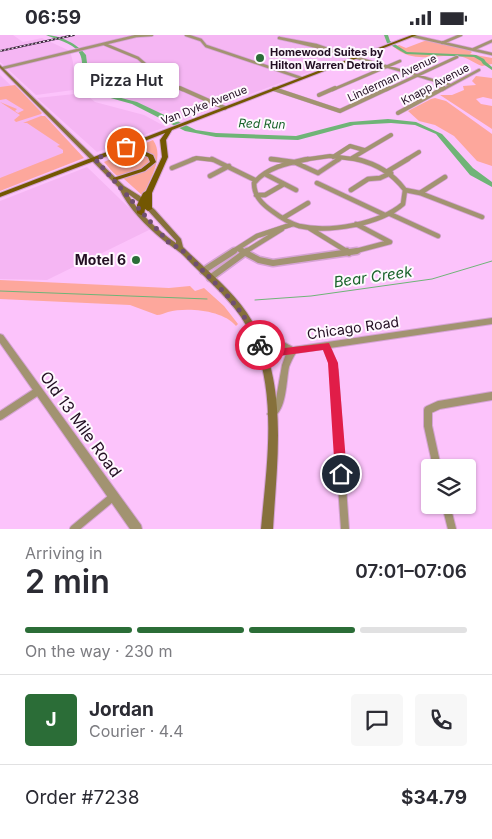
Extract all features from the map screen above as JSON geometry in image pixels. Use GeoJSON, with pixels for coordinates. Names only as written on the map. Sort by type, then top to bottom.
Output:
{"type":"FeatureCollection","features":[{"type":"Feature","properties":{"kind":"main road","name":"Van Dyke Avenue"},"geometry":{"type":"LineString","coordinates":[[0,195],[414,35]]}},
{"type":"Feature","properties":{"kind":"main road"},"geometry":{"type":"LineString","coordinates":[[2,67],[115,179],[141,213],[170,244],[180,248],[210,278],[234,303],[250,325],[264,354],[271,383],[272,414],[267,529]]}},
{"type":"Feature","properties":{"kind":"main road"},"geometry":{"type":"LineString","coordinates":[[148,209],[149,193],[165,157],[162,143],[170,129]]}},
{"type":"Feature","properties":{"kind":"main road"},"geometry":{"type":"LineString","coordinates":[[141,213],[142,202],[162,155],[152,137]]}},
{"type":"Feature","properties":{"kind":"main road"},"geometry":{"type":"LineString","coordinates":[[106,155],[139,151],[152,158],[152,164],[146,169],[115,179]]}},
{"type":"Feature","properties":{"kind":"main road"},"geometry":{"type":"LineString","coordinates":[[122,187],[131,191],[142,202],[179,241],[180,248]]}},
{"type":"Feature","properties":{"kind":"street"},"geometry":{"type":"LineString","coordinates":[[2,67],[152,35]]}},
{"type":"Feature","properties":{"kind":"street"},"geometry":{"type":"LineString","coordinates":[[186,35],[202,40],[204,45],[301,78]]}},
{"type":"Feature","properties":{"kind":"street"},"geometry":{"type":"LineString","coordinates":[[414,35],[492,54]]}},
{"type":"Feature","properties":{"kind":"street"},"geometry":{"type":"LineString","coordinates":[[442,43],[461,35]]}},
{"type":"Feature","properties":{"kind":"street"},"geometry":{"type":"LineString","coordinates":[[308,43],[279,38],[285,36],[450,85]]}},
{"type":"Feature","properties":{"kind":"street"},"geometry":{"type":"LineString","coordinates":[[473,50],[492,41]]}},
{"type":"Feature","properties":{"kind":"street"},"geometry":{"type":"LineString","coordinates":[[104,44],[138,58],[166,82],[225,108]]}},
{"type":"Feature","properties":{"kind":"street","name":"Linderman Avenue"},"geometry":{"type":"LineString","coordinates":[[274,89],[335,111],[343,110],[456,57]]}},
{"type":"Feature","properties":{"kind":"street"},"geometry":{"type":"LineString","coordinates":[[319,95],[400,61]]}},
{"type":"Feature","properties":{"kind":"street","name":"Knapp Avenue"},"geometry":{"type":"LineString","coordinates":[[398,113],[479,70]]}},
{"type":"Feature","properties":{"kind":"street"},"geometry":{"type":"LineString","coordinates":[[352,159],[391,135]]}},
{"type":"Feature","properties":{"kind":"street"},"geometry":{"type":"LineString","coordinates":[[334,157],[336,153],[350,146],[364,151]]}},
{"type":"Feature","properties":{"kind":"street"},"geometry":{"type":"LineString","coordinates":[[351,190],[368,179],[380,178],[419,152]]}},
{"type":"Feature","properties":{"kind":"street"},"geometry":{"type":"LineString","coordinates":[[405,190],[403,204],[388,214],[356,224],[307,227],[294,224],[263,204],[256,195],[253,186],[255,181],[264,173],[294,162],[309,157],[340,157],[369,162],[390,172],[405,190],[420,193],[482,217]]}},
{"type":"Feature","properties":{"kind":"street"},"geometry":{"type":"LineString","coordinates":[[271,159],[294,162],[319,175],[338,161],[340,157]]}},
{"type":"Feature","properties":{"kind":"street"},"geometry":{"type":"LineString","coordinates":[[172,168],[196,158],[214,158],[255,181]]}},
{"type":"Feature","properties":{"kind":"street"},"geometry":{"type":"LineString","coordinates":[[210,176],[229,167]]}},
{"type":"Feature","properties":{"kind":"street"},"geometry":{"type":"LineString","coordinates":[[264,173],[296,190]]}},
{"type":"Feature","properties":{"kind":"street"},"geometry":{"type":"LineString","coordinates":[[420,193],[445,177]]}},
{"type":"Feature","properties":{"kind":"street"},"geometry":{"type":"LineString","coordinates":[[317,183],[438,236]]}},
{"type":"Feature","properties":{"kind":"street"},"geometry":{"type":"LineString","coordinates":[[256,195],[264,195],[284,184]]}},
{"type":"Feature","properties":{"kind":"street"},"geometry":{"type":"LineString","coordinates":[[283,218],[308,203]]}},
{"type":"Feature","properties":{"kind":"street"},"geometry":{"type":"LineString","coordinates":[[210,278],[262,240],[294,224]]}},
{"type":"Feature","properties":{"kind":"street"},"geometry":{"type":"LineString","coordinates":[[238,249],[259,260],[272,263],[348,253],[390,242],[356,224]]}},
{"type":"Feature","properties":{"kind":"street"},"geometry":{"type":"LineString","coordinates":[[202,271],[270,230],[287,227]]}},
{"type":"Feature","properties":{"kind":"street"},"geometry":{"type":"LineString","coordinates":[[307,227],[345,249],[348,253]]}},
{"type":"Feature","properties":{"kind":"street","name":"Chicago Road"},"geometry":{"type":"LineString","coordinates":[[264,354],[492,321]]}},
{"type":"Feature","properties":{"kind":"street"},"geometry":{"type":"LineString","coordinates":[[250,325],[293,350],[286,362],[283,391],[278,407],[272,414]]}},
{"type":"Feature","properties":{"kind":"street","name":"Old 13 Mile Road"},"geometry":{"type":"LineString","coordinates":[[0,337],[137,529]]}},
{"type":"Feature","properties":{"kind":"street"},"geometry":{"type":"LineString","coordinates":[[326,346],[333,363],[345,529]]}},
{"type":"Feature","properties":{"kind":"street"},"geometry":{"type":"LineString","coordinates":[[0,416],[38,391]]}},
{"type":"Feature","properties":{"kind":"street"},"geometry":{"type":"LineString","coordinates":[[435,459],[428,426],[428,410],[438,405],[492,396]]}},
{"type":"Feature","properties":{"kind":"street"},"geometry":{"type":"LineString","coordinates":[[74,529],[114,496]]}},
{"type":"Feature","properties":{"kind":"street"},"geometry":{"type":"LineString","coordinates":[[448,514],[452,529]]}},
{"type":"Feature","properties":{"kind":"shaded area"},"geometry":{"type":"Polygon","coordinates":[[[0,35],[13,35],[23,42],[42,38],[70,51],[73,62],[73,90],[36,95],[0,62],[0,35]]]}},
{"type":"Feature","properties":{"kind":"shaded area","name":"Red Run"},"geometry":{"type":"Polygon","coordinates":[[[46,35],[68,41],[83,51],[86,55],[90,86],[94,91],[137,102],[196,130],[216,133],[296,136],[350,122],[388,119],[416,122],[442,134],[473,168],[492,182],[492,187],[470,175],[436,134],[415,125],[391,123],[354,125],[298,140],[216,137],[185,131],[132,104],[89,92],[83,83],[82,61],[78,51],[68,43],[46,35]]]}},
{"type":"Feature","properties":{"kind":"shaded area"},"geometry":{"type":"Polygon","coordinates":[[[77,35],[386,35],[388,43],[224,104],[199,98],[217,107],[184,120],[165,110],[158,112],[128,99],[94,91],[90,86],[86,55],[80,47],[60,39],[77,35]]]}},
{"type":"Feature","properties":{"kind":"shaded area"},"geometry":{"type":"Polygon","coordinates":[[[427,40],[469,50],[472,52],[470,54],[492,58],[492,64],[482,66],[457,56],[416,57],[401,52],[394,47],[399,45],[406,48],[427,40]]]}},
{"type":"Feature","properties":{"kind":"shaded area"},"geometry":{"type":"Polygon","coordinates":[[[0,75],[59,132],[83,158],[0,189],[0,75]]]}},
{"type":"Feature","properties":{"kind":"shaded area"},"geometry":{"type":"Polygon","coordinates":[[[476,76],[492,78],[492,99],[483,97],[476,99],[481,104],[492,106],[492,129],[440,95],[452,95],[464,90],[463,86],[476,85],[472,81],[476,76]]]}},
{"type":"Feature","properties":{"kind":"shaded area"},"geometry":{"type":"Polygon","coordinates":[[[15,85],[41,114],[16,122],[14,120],[20,115],[0,102],[17,109],[15,111],[18,113],[24,110],[6,99],[0,100],[0,87],[15,85]]]}},
{"type":"Feature","properties":{"kind":"shaded area"},"geometry":{"type":"Polygon","coordinates":[[[84,93],[95,102],[144,115],[166,127],[97,152],[37,98],[84,93]]]}},
{"type":"Feature","properties":{"kind":"shaded area"},"geometry":{"type":"Polygon","coordinates":[[[435,98],[446,101],[492,134],[492,166],[477,161],[454,136],[435,125],[419,121],[408,111],[435,98]]]}},
{"type":"Feature","properties":{"kind":"shaded area"},"geometry":{"type":"Polygon","coordinates":[[[45,116],[84,158],[0,191],[0,178],[63,153],[63,150],[57,146],[60,145],[27,123],[23,123],[45,116]]]}},
{"type":"Feature","properties":{"kind":"shaded area"},"geometry":{"type":"Polygon","coordinates":[[[153,140],[156,147],[157,160],[143,196],[123,178],[146,171],[155,162],[155,157],[146,151],[126,151],[153,140]]]}},
{"type":"Feature","properties":{"kind":"shaded area"},"geometry":{"type":"Polygon","coordinates":[[[137,153],[148,156],[150,162],[128,174],[116,175],[104,162],[122,154],[137,153]]]}},
{"type":"Feature","properties":{"kind":"shaded area"},"geometry":{"type":"Polygon","coordinates":[[[87,167],[151,229],[47,280],[0,279],[0,201],[87,167]]]}},
{"type":"Feature","properties":{"kind":"shaded area"},"geometry":{"type":"Polygon","coordinates":[[[0,280],[169,288],[190,286],[195,291],[204,288],[224,306],[238,324],[236,326],[223,316],[204,311],[185,310],[157,315],[130,305],[0,299],[0,280]]]}},
{"type":"Feature","properties":{"kind":"waterway"},"geometry":{"type":"LineString","coordinates":[[386,35],[388,42],[406,53],[475,56],[483,60],[492,69]]}},
{"type":"Feature","properties":{"kind":"waterway","name":"Bear Creek"},"geometry":{"type":"LineString","coordinates":[[255,300],[311,296],[432,279],[492,261]]}},
{"type":"Feature","properties":{"kind":"waterway","name":"Bear Creek"},"geometry":{"type":"LineString","coordinates":[[0,291],[207,299]]}},
{"type":"Feature","properties":{"kind":"railway"},"geometry":{"type":"LineString","coordinates":[[0,51],[74,35]]}},
{"type":"Feature","properties":{"kind":"way so far"},"geometry":{"type":"LineString","coordinates":[[126,147],[95,159],[122,187],[124,193],[136,208],[170,244],[180,248],[234,303],[245,316],[260,345]]}},
{"type":"Feature","properties":{"kind":"place","name":"Homewood Suites by Hilton Warren Detroit"},"geometry":{"type":"Point","coordinates":[260,58]}},
{"type":"Feature","properties":{"kind":"place","name":"Pizza Hut"},"geometry":{"type":"Point","coordinates":[126,147]}},
{"type":"Feature","properties":{"kind":"place","name":"Motel 6"},"geometry":{"type":"Point","coordinates":[136,260]}},
{"type":"Feature","properties":{"kind":"route"},"geometry":{"type":"LineString","coordinates":[[260,345],[264,354],[326,346],[333,363],[341,474]]}}]}
